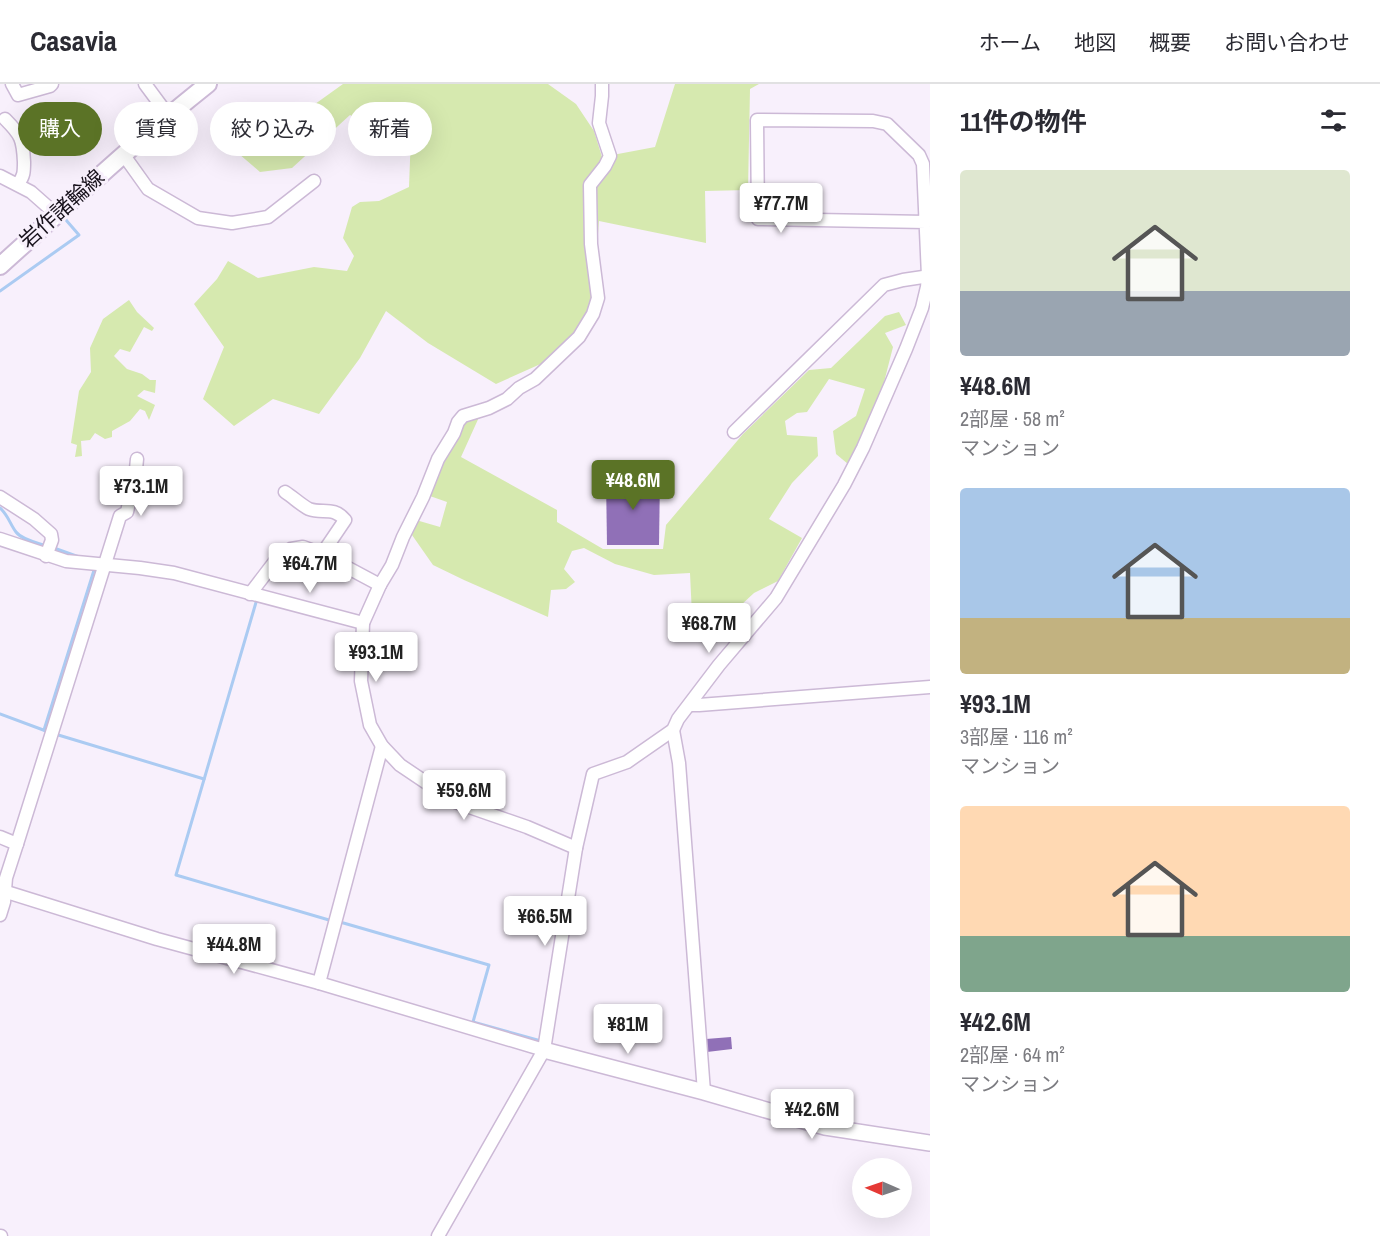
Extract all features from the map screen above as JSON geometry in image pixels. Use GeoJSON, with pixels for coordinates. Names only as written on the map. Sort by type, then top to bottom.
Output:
{"type":"FeatureCollection","features":[{"type":"Feature","properties":{"kind":"main road","name":"岩作諸輪線"},"geometry":{"type":"LineString","coordinates":[[185,102],[208,84]]}},
{"type":"Feature","properties":{"kind":"main road","name":"岩作諸輪線"},"geometry":{"type":"LineString","coordinates":[[0,266],[121,156]]}},
{"type":"Feature","properties":{"kind":"street"},"geometry":{"type":"LineString","coordinates":[[12,84],[18,95],[52,84]]}},
{"type":"Feature","properties":{"kind":"street"},"geometry":{"type":"LineString","coordinates":[[145,84],[158,102]]}},
{"type":"Feature","properties":{"kind":"street"},"geometry":{"type":"LineString","coordinates":[[576,848],[526,827],[455,802],[400,765],[382,746],[370,725],[361,681],[363,623],[392,565],[438,459],[458,422],[464,416],[507,399],[519,388],[535,379],[579,337],[592,314],[598,298],[591,244],[590,186],[610,156],[598,123],[602,84]]}},
{"type":"Feature","properties":{"kind":"street"},"geometry":{"type":"LineString","coordinates":[[5,119],[16,130],[23,144],[25,174],[18,184]]}},
{"type":"Feature","properties":{"kind":"street"},"geometry":{"type":"LineString","coordinates":[[438,1236],[544,1050],[576,848],[593,774],[627,762],[673,730],[678,719],[719,665],[776,598],[844,485],[863,448],[922,308],[929,276],[926,164],[919,155],[887,124],[873,121],[757,120],[758,219],[926,222]]}},
{"type":"Feature","properties":{"kind":"street"},"geometry":{"type":"LineString","coordinates":[[124,156],[148,189],[198,218],[232,223],[268,217],[314,181]]}},
{"type":"Feature","properties":{"kind":"street"},"geometry":{"type":"LineString","coordinates":[[0,176],[31,192],[57,215]]}},
{"type":"Feature","properties":{"kind":"street"},"geometry":{"type":"LineString","coordinates":[[734,432],[884,285],[929,276]]}},
{"type":"Feature","properties":{"kind":"street"},"geometry":{"type":"LineString","coordinates":[[0,915],[4,902],[2,891],[120,516],[127,512],[137,459]]}},
{"type":"Feature","properties":{"kind":"street"},"geometry":{"type":"LineString","coordinates":[[285,492],[310,509],[329,511],[341,515],[345,520],[322,554]]}},
{"type":"Feature","properties":{"kind":"street"},"geometry":{"type":"LineString","coordinates":[[0,497],[34,519],[51,534],[52,540],[46,556]]}},
{"type":"Feature","properties":{"kind":"street"},"geometry":{"type":"LineString","coordinates":[[0,539],[66,561],[140,567],[174,573],[363,623]]}},
{"type":"Feature","properties":{"kind":"street"},"geometry":{"type":"LineString","coordinates":[[250,594],[279,556],[291,549],[303,547],[322,554],[380,585]]}},
{"type":"Feature","properties":{"kind":"street"},"geometry":{"type":"LineString","coordinates":[[690,705],[930,687]]}},
{"type":"Feature","properties":{"kind":"street"},"geometry":{"type":"LineString","coordinates":[[673,730],[679,763],[704,1092]]}},
{"type":"Feature","properties":{"kind":"street"},"geometry":{"type":"LineString","coordinates":[[319,982],[382,746]]}},
{"type":"Feature","properties":{"kind":"street"},"geometry":{"type":"LineString","coordinates":[[0,837],[17,844]]}},
{"type":"Feature","properties":{"kind":"street"},"geometry":{"type":"LineString","coordinates":[[2,891],[157,939],[319,982],[544,1050],[825,1127],[930,1143]]}},
{"type":"Feature","properties":{"kind":"green space"},"geometry":{"type":"Polygon","coordinates":[[[343,84],[548,84],[576,104],[594,131],[602,157],[655,147],[675,84],[759,84],[750,89],[748,190],[705,191],[706,243],[599,221],[593,300],[577,333],[554,358],[496,384],[428,343],[386,311],[360,358],[319,414],[273,399],[234,426],[203,399],[224,347],[194,304],[217,279],[228,261],[258,278],[314,267],[347,271],[354,256],[343,238],[352,207],[360,202],[379,201],[409,187],[410,156],[432,156],[432,102],[348,102],[348,117],[336,128],[336,102],[318,102],[343,84]]]}},
{"type":"Feature","properties":{"kind":"green space"},"geometry":{"type":"Polygon","coordinates":[[[241,156],[305,156],[292,168],[260,172],[241,156]]]}},
{"type":"Feature","properties":{"kind":"green space"},"geometry":{"type":"Polygon","coordinates":[[[129,300],[137,312],[154,328],[152,331],[144,327],[130,352],[120,349],[114,356],[127,369],[142,374],[150,380],[156,380],[155,393],[144,390],[137,396],[155,405],[149,420],[145,411],[140,409],[130,421],[112,431],[112,437],[105,439],[95,433],[90,440],[81,441],[82,456],[75,457],[77,445],[71,443],[79,391],[91,372],[90,348],[103,319],[129,300]]]}},
{"type":"Feature","properties":{"kind":"green space"},"geometry":{"type":"Polygon","coordinates":[[[899,312],[906,325],[885,333],[893,347],[881,394],[848,464],[836,454],[833,431],[856,416],[865,389],[829,379],[807,412],[797,413],[785,421],[787,435],[817,437],[818,456],[792,483],[769,519],[802,538],[778,581],[754,593],[740,606],[692,615],[690,573],[654,575],[615,564],[584,548],[572,551],[564,569],[575,582],[566,589],[551,590],[548,617],[433,565],[412,535],[416,520],[440,527],[447,502],[427,495],[464,422],[480,415],[461,457],[557,510],[557,522],[603,549],[663,549],[666,525],[743,434],[809,370],[831,368],[885,316],[899,312]]]}},
{"type":"Feature","properties":{"kind":"building"},"geometry":{"type":"Polygon","coordinates":[[[606,478],[660,478],[659,545],[607,545],[606,478]]]}},
{"type":"Feature","properties":{"kind":"building"},"geometry":{"type":"Polygon","coordinates":[[[731,1037],[732,1049],[707,1052],[706,1039],[731,1037]]]}},
{"type":"Feature","properties":{"kind":"waterway"},"geometry":{"type":"LineString","coordinates":[[0,291],[79,235],[66,220]]}},
{"type":"Feature","properties":{"kind":"waterway"},"geometry":{"type":"LineString","coordinates":[[0,508],[19,535],[47,546]]}},
{"type":"Feature","properties":{"kind":"waterway"},"geometry":{"type":"LineString","coordinates":[[54,548],[79,557]]}},
{"type":"Feature","properties":{"kind":"waterway"},"geometry":{"type":"LineString","coordinates":[[44,730],[95,567]]}},
{"type":"Feature","properties":{"kind":"waterway"},"geometry":{"type":"LineString","coordinates":[[257,599],[176,875],[329,920]]}},
{"type":"Feature","properties":{"kind":"waterway"},"geometry":{"type":"LineString","coordinates":[[0,714],[46,731]]}},
{"type":"Feature","properties":{"kind":"waterway"},"geometry":{"type":"LineString","coordinates":[[55,734],[204,779]]}},
{"type":"Feature","properties":{"kind":"waterway"},"geometry":{"type":"LineString","coordinates":[[340,922],[489,965],[473,1022],[541,1041]]}}]}
